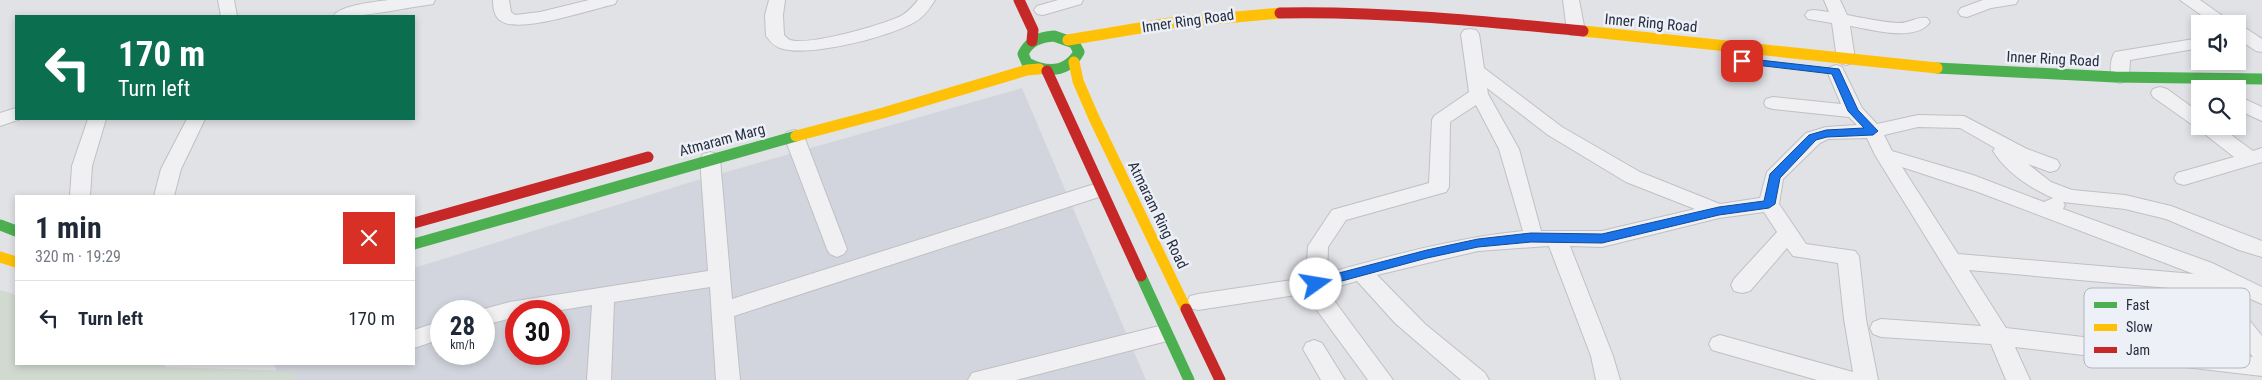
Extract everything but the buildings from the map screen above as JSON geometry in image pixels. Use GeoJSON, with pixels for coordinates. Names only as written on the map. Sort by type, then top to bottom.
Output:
{"type":"FeatureCollection","features":[{"type":"Feature","properties":{"kind":"main road"},"geometry":{"type":"LineString","coordinates":[[1019,0],[1033,30],[1024,59],[1027,64],[1043,70],[1189,380]]}},
{"type":"Feature","properties":{"kind":"main road"},"geometry":{"type":"LineString","coordinates":[[1040,5],[1052,28],[1065,38]]}},
{"type":"Feature","properties":{"kind":"main road","name":"Inner Ring Road"},"geometry":{"type":"LineString","coordinates":[[1028,45],[1046,37],[1095,38],[1152,26],[1220,16],[1289,12],[1339,12],[1457,19],[1576,31],[1838,68],[1924,67],[2120,77],[2262,79]]}},
{"type":"Feature","properties":{"kind":"main road","name":"Inner Ring Road"},"geometry":{"type":"LineString","coordinates":[[1216,31],[1244,28]]}},
{"type":"Feature","properties":{"kind":"main road","name":"Atmaram Ring Road"},"geometry":{"type":"LineString","coordinates":[[1065,38],[1077,47],[1080,58],[1078,81],[1220,380]]}},
{"type":"Feature","properties":{"kind":"main road"},"geometry":{"type":"LineString","coordinates":[[1009,57],[1028,45]]}},
{"type":"Feature","properties":{"kind":"main road","name":"Atmaram Marg"},"geometry":{"type":"LineString","coordinates":[[415,244],[710,159],[883,113],[1027,70],[1062,69],[1080,58]]}},
{"type":"Feature","properties":{"kind":"main road"},"geometry":{"type":"LineString","coordinates":[[2156,93],[2180,93]]}},
{"type":"Feature","properties":{"kind":"main road"},"geometry":{"type":"LineString","coordinates":[[415,222],[656,155]]}},
{"type":"Feature","properties":{"kind":"main road"},"geometry":{"type":"LineString","coordinates":[[0,225],[15,230]]}},
{"type":"Feature","properties":{"kind":"main road"},"geometry":{"type":"LineString","coordinates":[[0,257],[15,262]]}},
{"type":"Feature","properties":{"kind":"street"},"geometry":{"type":"LineString","coordinates":[[345,15],[365,8],[427,0]]}},
{"type":"Feature","properties":{"kind":"street"},"geometry":{"type":"LineString","coordinates":[[501,0],[503,13],[507,18],[521,20],[535,19],[609,0]]}},
{"type":"Feature","properties":{"kind":"street"},"geometry":{"type":"LineString","coordinates":[[777,0],[774,15],[775,36],[785,44],[794,46],[827,42],[886,28],[918,13],[927,0]]}},
{"type":"Feature","properties":{"kind":"street"},"geometry":{"type":"LineString","coordinates":[[1040,5],[1075,0]]}},
{"type":"Feature","properties":{"kind":"street"},"geometry":{"type":"LineString","coordinates":[[1571,0],[1576,31]]}},
{"type":"Feature","properties":{"kind":"street"},"geometry":{"type":"LineString","coordinates":[[1832,0],[1840,19],[1838,68],[1854,111],[1873,131],[1999,336],[2018,380]]}},
{"type":"Feature","properties":{"kind":"street"},"geometry":{"type":"LineString","coordinates":[[1967,12],[1987,4],[2010,0]]}},
{"type":"Feature","properties":{"kind":"street"},"geometry":{"type":"LineString","coordinates":[[2188,0],[2212,15]]}},
{"type":"Feature","properties":{"kind":"street"},"geometry":{"type":"LineString","coordinates":[[1814,16],[1912,28],[1921,22]]}},
{"type":"Feature","properties":{"kind":"street"},"geometry":{"type":"LineString","coordinates":[[2246,33],[2262,32]]}},
{"type":"Feature","properties":{"kind":"street"},"geometry":{"type":"LineString","coordinates":[[1470,34],[1479,94],[1509,149],[1532,229]]}},
{"type":"Feature","properties":{"kind":"street"},"geometry":{"type":"LineString","coordinates":[[2246,38],[2262,47]]}},
{"type":"Feature","properties":{"kind":"street"},"geometry":{"type":"LineString","coordinates":[[2120,77],[2121,56],[2191,44]]}},
{"type":"Feature","properties":{"kind":"street"},"geometry":{"type":"LineString","coordinates":[[1475,70],[1554,131],[1632,177],[1719,211]]}},
{"type":"Feature","properties":{"kind":"street"},"geometry":{"type":"LineString","coordinates":[[2156,93],[2191,116]]}},
{"type":"Feature","properties":{"kind":"street"},"geometry":{"type":"LineString","coordinates":[[1381,380],[1324,303],[1316,284],[1318,246],[1339,216],[1439,187],[1440,120],[1479,94]]}},
{"type":"Feature","properties":{"kind":"street"},"geometry":{"type":"LineString","coordinates":[[2246,101],[2262,115]]}},
{"type":"Feature","properties":{"kind":"street"},"geometry":{"type":"LineString","coordinates":[[1773,103],[1854,111]]}},
{"type":"Feature","properties":{"kind":"street"},"geometry":{"type":"LineString","coordinates":[[0,120],[15,114]]}},
{"type":"Feature","properties":{"kind":"street"},"geometry":{"type":"LineString","coordinates":[[80,195],[82,166],[97,120]]}},
{"type":"Feature","properties":{"kind":"street"},"geometry":{"type":"LineString","coordinates":[[164,195],[171,169],[196,120]]}},
{"type":"Feature","properties":{"kind":"street"},"geometry":{"type":"LineString","coordinates":[[1866,380],[1854,319],[1848,256],[1800,251],[1769,204],[1774,177],[1812,138],[1826,134],[1873,131],[1918,121],[1964,122],[2020,154],[2050,165]]}},
{"type":"Feature","properties":{"kind":"street"},"geometry":{"type":"LineString","coordinates":[[2221,135],[2256,157]]}},
{"type":"Feature","properties":{"kind":"street"},"geometry":{"type":"LineString","coordinates":[[794,136],[836,249]]}},
{"type":"Feature","properties":{"kind":"street"},"geometry":{"type":"LineString","coordinates":[[1993,139],[2023,171],[2044,187],[2070,196],[2124,202],[2171,213],[2262,250]]}},
{"type":"Feature","properties":{"kind":"street"},"geometry":{"type":"LineString","coordinates":[[1886,155],[1991,187],[2240,288]]}},
{"type":"Feature","properties":{"kind":"street"},"geometry":{"type":"LineString","coordinates":[[2184,178],[2256,157]]}},
{"type":"Feature","properties":{"kind":"street"},"geometry":{"type":"LineString","coordinates":[[710,159],[728,380]]}},
{"type":"Feature","properties":{"kind":"street"},"geometry":{"type":"LineString","coordinates":[[722,311],[1095,191]]}},
{"type":"Feature","properties":{"kind":"street"},"geometry":{"type":"LineString","coordinates":[[2044,210],[2070,196]]}},
{"type":"Feature","properties":{"kind":"street"},"geometry":{"type":"LineString","coordinates":[[1198,302],[1316,284],[1427,254],[1478,243],[1531,238],[1602,239],[1719,211],[1769,204]]}},
{"type":"Feature","properties":{"kind":"street"},"geometry":{"type":"LineString","coordinates":[[1742,285],[1788,233]]}},
{"type":"Feature","properties":{"kind":"street"},"geometry":{"type":"LineString","coordinates":[[1556,238],[1602,356],[1608,380]]}},
{"type":"Feature","properties":{"kind":"street"},"geometry":{"type":"LineString","coordinates":[[1952,261],[2207,276]]}},
{"type":"Feature","properties":{"kind":"street"},"geometry":{"type":"LineString","coordinates":[[1364,272],[1382,298],[1414,329],[1477,380]]}},
{"type":"Feature","properties":{"kind":"street"},"geometry":{"type":"LineString","coordinates":[[2207,276],[2214,288]]}},
{"type":"Feature","properties":{"kind":"street"},"geometry":{"type":"LineString","coordinates":[[495,314],[510,310],[720,277]]}},
{"type":"Feature","properties":{"kind":"street"},"geometry":{"type":"LineString","coordinates":[[2250,292],[2262,296]]}},
{"type":"Feature","properties":{"kind":"street"},"geometry":{"type":"LineString","coordinates":[[599,380],[604,296]]}},
{"type":"Feature","properties":{"kind":"street"},"geometry":{"type":"LineString","coordinates":[[1881,328],[1999,336],[2084,346]]}},
{"type":"Feature","properties":{"kind":"street"},"geometry":{"type":"LineString","coordinates":[[415,340],[430,334]]}},
{"type":"Feature","properties":{"kind":"street"},"geometry":{"type":"LineString","coordinates":[[980,380],[1159,336]]}},
{"type":"Feature","properties":{"kind":"street"},"geometry":{"type":"LineString","coordinates":[[2250,338],[2262,352]]}},
{"type":"Feature","properties":{"kind":"street"},"geometry":{"type":"LineString","coordinates":[[1720,344],[1850,380]]}},
{"type":"Feature","properties":{"kind":"street"},"geometry":{"type":"LineString","coordinates":[[1314,349],[1332,380]]}},
{"type":"Feature","properties":{"kind":"shaded area"},"geometry":{"type":"Polygon","coordinates":[[[1022,88],[1146,380],[281,380],[274,365],[415,365],[415,268],[691,182],[1022,88]]]}},
{"type":"Feature","properties":{"kind":"shaded area"},"geometry":{"type":"Polygon","coordinates":[[[0,290],[15,295],[15,365],[165,365],[165,367],[293,371],[297,380],[0,380],[0,290]]]}},
{"type":"Feature","properties":{"kind":"traffic: fast"},"geometry":{"type":"LineString","coordinates":[[1054,36],[1074,43],[1079,52],[1070,65],[1057,70],[1049,70],[1034,67],[1027,63],[1023,54],[1028,45],[1040,38],[1054,36]]}},
{"type":"Feature","properties":{"kind":"traffic: fast"},"geometry":{"type":"LineString","coordinates":[[1937,68],[2115,77],[2262,79]]}},
{"type":"Feature","properties":{"kind":"traffic: fast"},"geometry":{"type":"LineString","coordinates":[[415,244],[796,136]]}},
{"type":"Feature","properties":{"kind":"traffic: fast"},"geometry":{"type":"LineString","coordinates":[[0,225],[15,231]]}},
{"type":"Feature","properties":{"kind":"traffic: fast"},"geometry":{"type":"LineString","coordinates":[[1141,276],[1189,380]]}},
{"type":"Feature","properties":{"kind":"traffic: slow"},"geometry":{"type":"LineString","coordinates":[[1068,40],[1170,23],[1280,13]]}},
{"type":"Feature","properties":{"kind":"traffic: slow"},"geometry":{"type":"LineString","coordinates":[[1583,31],[1937,68]]}},
{"type":"Feature","properties":{"kind":"traffic: slow"},"geometry":{"type":"LineString","coordinates":[[1074,62],[1078,81],[1094,118],[1186,309]]}},
{"type":"Feature","properties":{"kind":"traffic: slow"},"geometry":{"type":"LineString","coordinates":[[796,136],[883,113],[1027,70],[1039,69]]}},
{"type":"Feature","properties":{"kind":"traffic: slow"},"geometry":{"type":"LineString","coordinates":[[0,257],[15,262]]}},
{"type":"Feature","properties":{"kind":"traffic: jam"},"geometry":{"type":"LineString","coordinates":[[1019,0],[1033,30],[1032,41]]}},
{"type":"Feature","properties":{"kind":"traffic: jam"},"geometry":{"type":"LineString","coordinates":[[1280,13],[1339,12],[1457,19],[1583,31]]}},
{"type":"Feature","properties":{"kind":"traffic: jam"},"geometry":{"type":"LineString","coordinates":[[1047,71],[1141,276]]}},
{"type":"Feature","properties":{"kind":"traffic: jam"},"geometry":{"type":"LineString","coordinates":[[415,223],[648,157]]}},
{"type":"Feature","properties":{"kind":"traffic: jam"},"geometry":{"type":"LineString","coordinates":[[1186,309],[1220,380]]}},
{"type":"Feature","properties":{"kind":"route"},"geometry":{"type":"LineString","coordinates":[[1316,284],[1427,254],[1478,243],[1531,238],[1602,239],[1719,211],[1769,204],[1774,177],[1812,138],[1826,134],[1873,131],[1854,111],[1836,71],[1742,61]]}}]}
